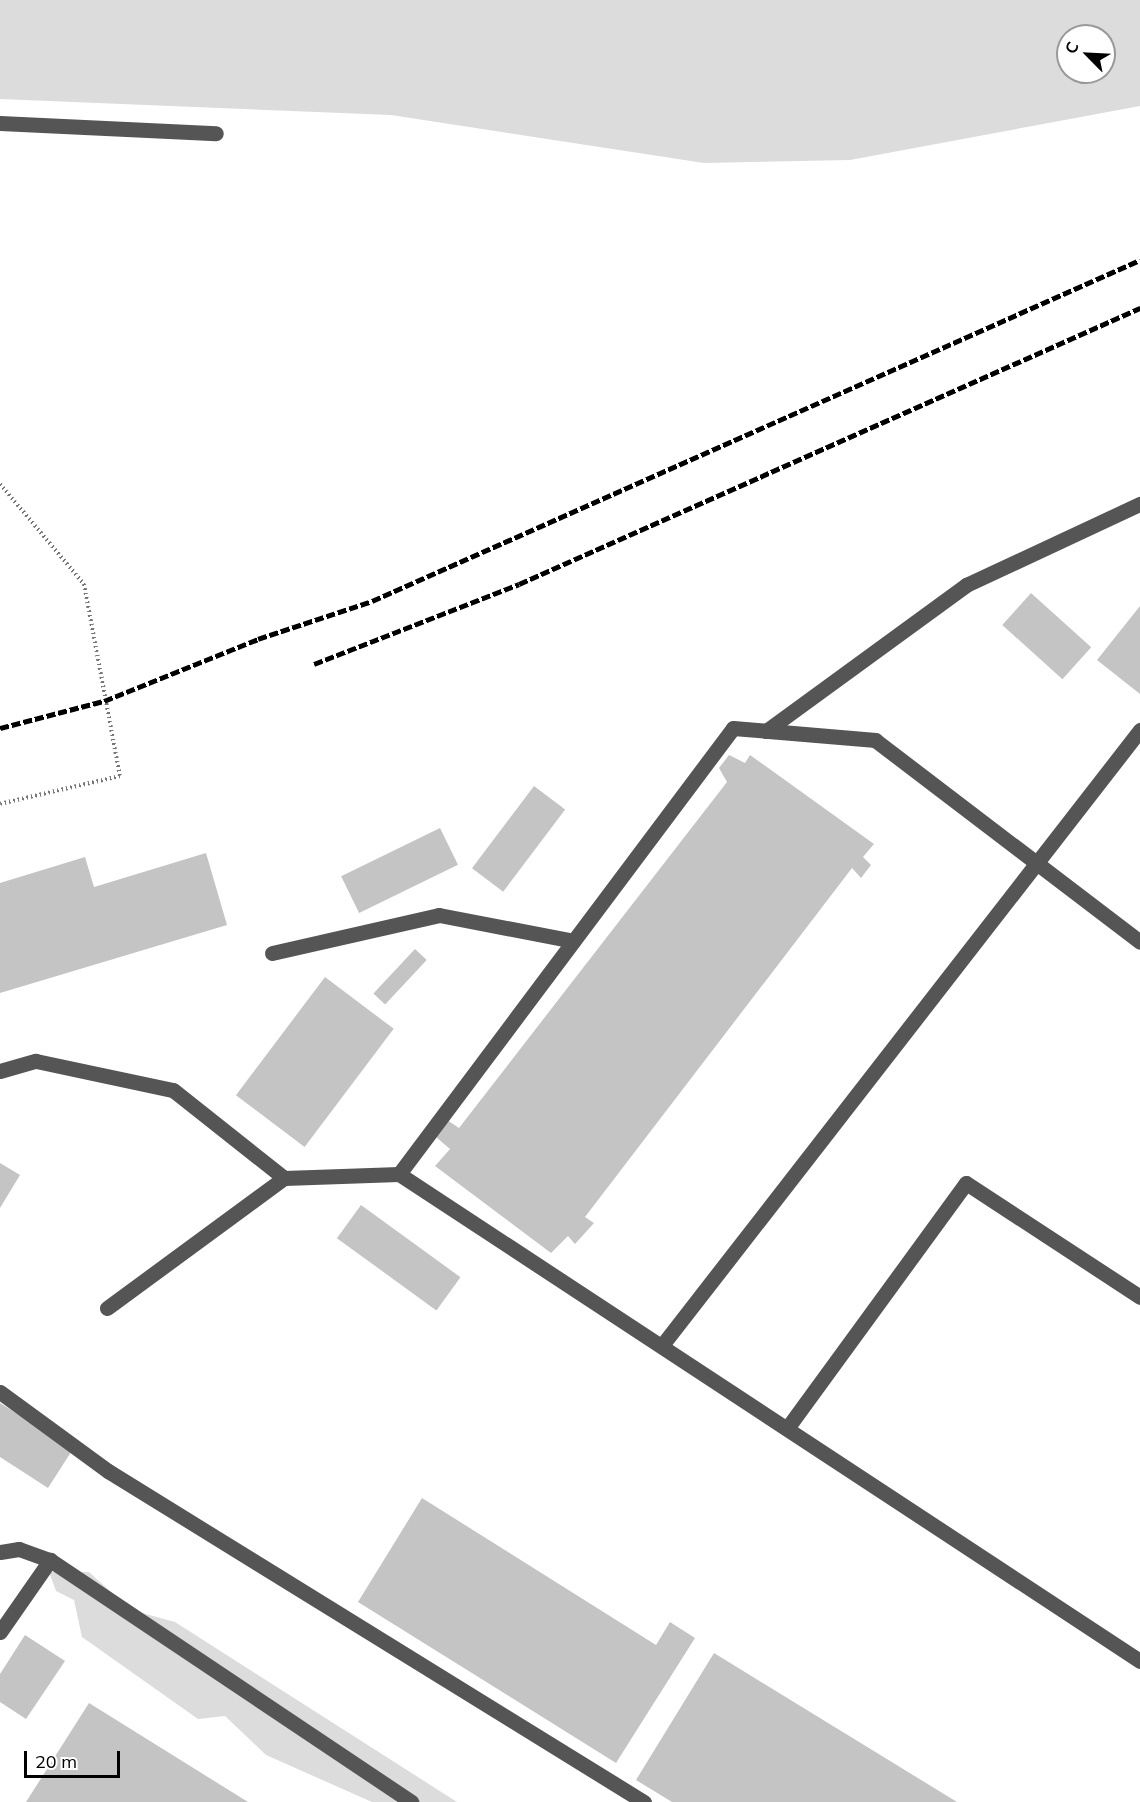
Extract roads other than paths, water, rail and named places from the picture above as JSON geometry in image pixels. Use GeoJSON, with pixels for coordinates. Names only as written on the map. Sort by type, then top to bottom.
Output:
{"type":"FeatureCollection","features":[{"type":"Feature","properties":{"kind":"lane"},"geometry":{"type":"LineString","coordinates":[[0,123],[216,133]]}},
{"type":"Feature","properties":{"kind":"lane"},"geometry":{"type":"LineString","coordinates":[[766,731],[966,585],[1140,504]]}},
{"type":"Feature","properties":{"kind":"lane"},"geometry":{"type":"LineString","coordinates":[[399,1174],[733,728],[875,740],[1038,861],[1140,942]]}},
{"type":"Feature","properties":{"kind":"lane"},"geometry":{"type":"LineString","coordinates":[[663,1344],[1140,730]]}},
{"type":"Feature","properties":{"kind":"lane"},"geometry":{"type":"LineString","coordinates":[[272,953],[439,915],[574,941]]}},
{"type":"Feature","properties":{"kind":"lane"},"geometry":{"type":"LineString","coordinates":[[0,1071],[36,1061],[173,1090],[284,1178]]}},
{"type":"Feature","properties":{"kind":"lane"},"geometry":{"type":"LineString","coordinates":[[107,1308],[284,1178],[399,1174],[663,1344],[1140,1661]]}},
{"type":"Feature","properties":{"kind":"lane"},"geometry":{"type":"LineString","coordinates":[[788,1427],[966,1183],[1140,1297]]}},
{"type":"Feature","properties":{"kind":"lane"},"geometry":{"type":"LineString","coordinates":[[0,1392],[108,1471],[645,1802]]}},
{"type":"Feature","properties":{"kind":"lane"},"geometry":{"type":"LineString","coordinates":[[0,1552],[18,1549],[50,1560],[411,1802]]}},
{"type":"Feature","properties":{"kind":"lane"},"geometry":{"type":"LineString","coordinates":[[0,1632],[50,1560]]}},
{"type":"Feature","properties":{"kind":"railway"},"geometry":{"type":"LineString","coordinates":[[0,728],[104,701],[258,639],[372,601],[1140,260]]}},
{"type":"Feature","properties":{"kind":"railway"},"geometry":{"type":"LineString","coordinates":[[314,664],[519,584],[1140,308]]}}]}
